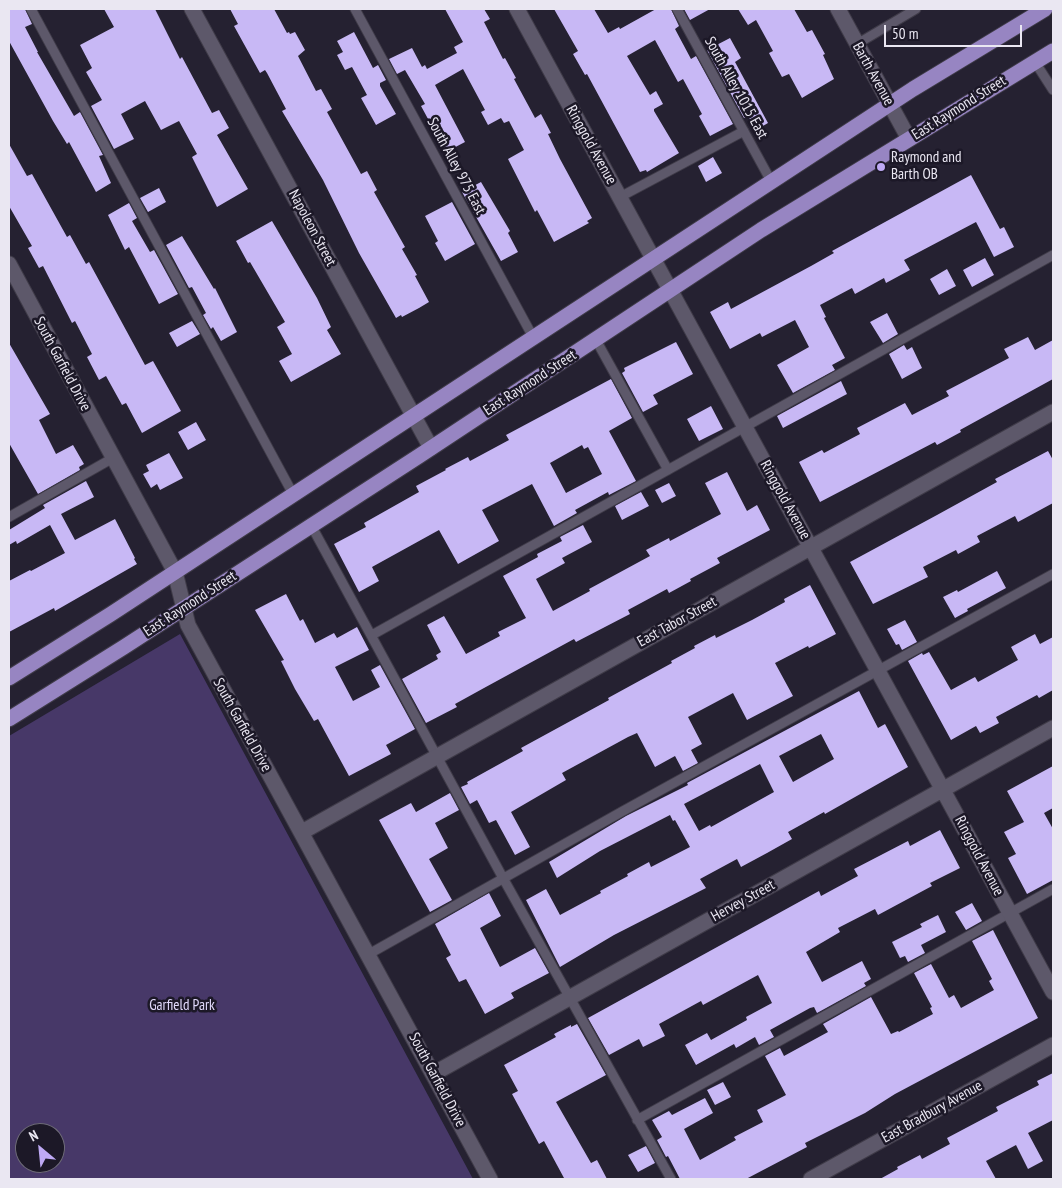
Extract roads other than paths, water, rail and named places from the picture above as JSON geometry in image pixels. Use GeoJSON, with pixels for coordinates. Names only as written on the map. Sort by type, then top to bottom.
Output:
{"type":"FeatureCollection","features":[{"type":"Feature","properties":{"kind":"main road"},"geometry":{"type":"LineString","coordinates":[[9,678],[175,572],[890,104],[1022,21],[1045,9]]}},
{"type":"Feature","properties":{"kind":"main road","name":"East Raymond Street"},"geometry":{"type":"LineString","coordinates":[[9,719],[185,608],[761,230],[1053,51]]}},
{"type":"Feature","properties":{"kind":"street","name":"Napoleon Street"},"geometry":{"type":"LineString","coordinates":[[192,9],[431,448]]}},
{"type":"Feature","properties":{"kind":"street","name":"Ringgold Avenue"},"geometry":{"type":"LineString","coordinates":[[517,9],[1053,992]]}},
{"type":"Feature","properties":{"kind":"street","name":"Barth Avenue"},"geometry":{"type":"LineString","coordinates":[[838,9],[909,139]]}},
{"type":"Feature","properties":{"kind":"street","name":"South Garfield Drive"},"geometry":{"type":"LineString","coordinates":[[9,264],[175,572],[188,625],[490,1179]]}},
{"type":"Feature","properties":{"kind":"street","name":"East Tabor Street"},"geometry":{"type":"LineString","coordinates":[[302,832],[1053,412]]}},
{"type":"Feature","properties":{"kind":"street","name":"Hervey Street"},"geometry":{"type":"LineString","coordinates":[[434,1074],[1053,728]]}},
{"type":"Feature","properties":{"kind":"street","name":"East Bradbury Avenue"},"geometry":{"type":"LineString","coordinates":[[811,1179],[1053,1045]]}},
{"type":"Feature","properties":{"kind":"lane"},"geometry":{"type":"LineString","coordinates":[[31,9],[294,494]]}},
{"type":"Feature","properties":{"kind":"lane","name":"South Alley 975 East"},"geometry":{"type":"LineString","coordinates":[[355,9],[533,337]]}},
{"type":"Feature","properties":{"kind":"lane","name":"South Alley 1015 East"},"geometry":{"type":"LineString","coordinates":[[677,9],[771,181]]}},
{"type":"Feature","properties":{"kind":"lane"},"geometry":{"type":"LineString","coordinates":[[857,44],[916,9]]}},
{"type":"Feature","properties":{"kind":"lane"},"geometry":{"type":"LineString","coordinates":[[1035,62],[1053,90]]}},
{"type":"Feature","properties":{"kind":"lane"},"geometry":{"type":"LineString","coordinates":[[620,197],[744,131]]}},
{"type":"Feature","properties":{"kind":"lane"},"geometry":{"type":"LineString","coordinates":[[372,636],[1053,255]]}},
{"type":"Feature","properties":{"kind":"lane"},"geometry":{"type":"LineString","coordinates":[[596,340],[668,470]]}},
{"type":"Feature","properties":{"kind":"lane"},"geometry":{"type":"LineString","coordinates":[[9,517],[113,458]]}},
{"type":"Feature","properties":{"kind":"lane"},"geometry":{"type":"LineString","coordinates":[[311,525],[503,878],[670,1179]]}},
{"type":"Feature","properties":{"kind":"lane"},"geometry":{"type":"LineString","coordinates":[[369,954],[1053,574]]}},
{"type":"Feature","properties":{"kind":"lane"},"geometry":{"type":"LineString","coordinates":[[637,1120],[1053,889]]}},
{"type":"Feature","properties":{"kind":"place","name":"Raymond and Barth OB"},"geometry":{"type":"Point","coordinates":[881,167]}},
{"type":"Feature","properties":{"kind":"park label","name":"Garfield Park"},"geometry":{"type":"Point","coordinates":[182,1006]}}]}
